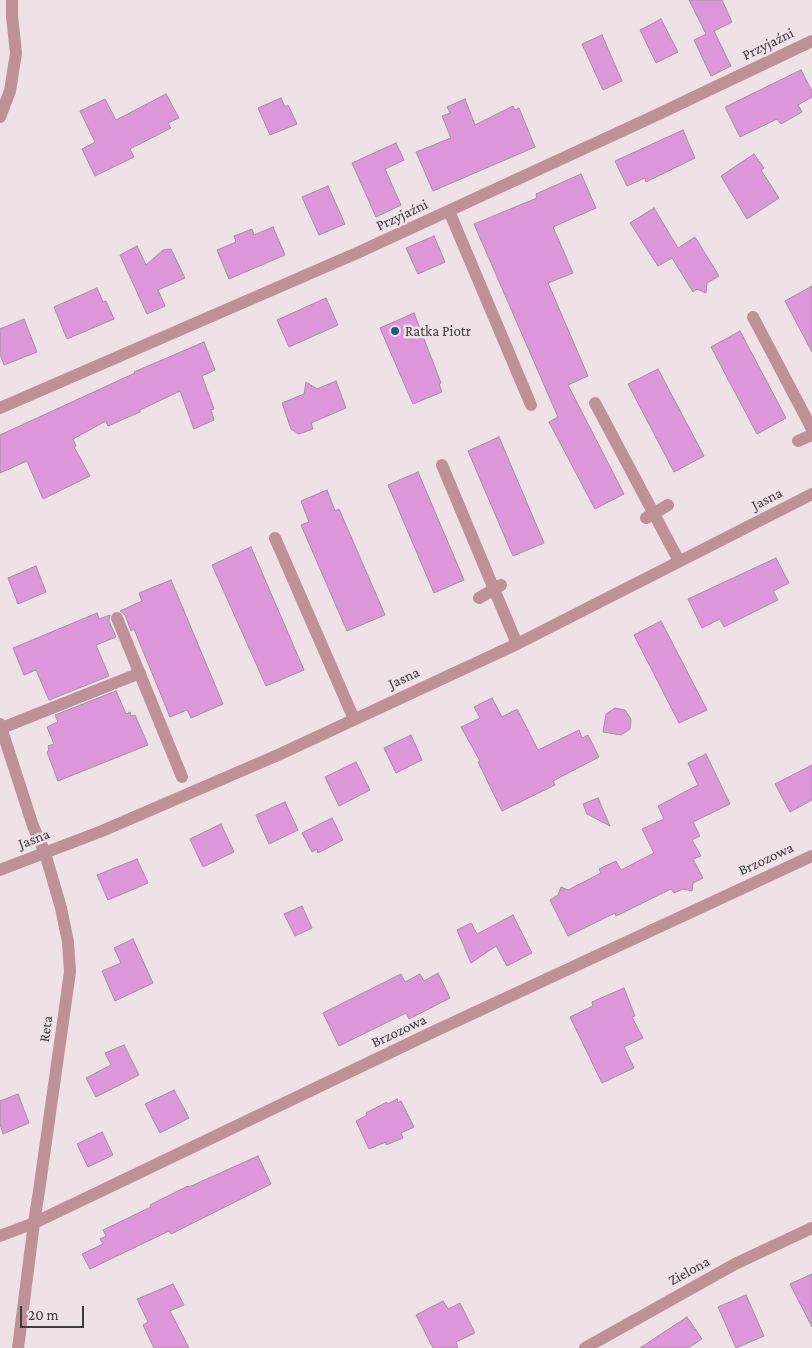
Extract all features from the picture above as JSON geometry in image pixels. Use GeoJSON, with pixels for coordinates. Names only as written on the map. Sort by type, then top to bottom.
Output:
{"type":"FeatureCollection","features":[{"type":"Feature","properties":{"kind":"street"},"geometry":{"type":"LineString","coordinates":[[0,117],[10,91],[16,54],[12,0]]}},
{"type":"Feature","properties":{"kind":"street","name":"Przyjaźni"},"geometry":{"type":"LineString","coordinates":[[0,408],[357,253],[648,120],[812,41]]}},
{"type":"Feature","properties":{"kind":"street"},"geometry":{"type":"LineString","coordinates":[[449,211],[531,405]]}},
{"type":"Feature","properties":{"kind":"street"},"geometry":{"type":"LineString","coordinates":[[753,317],[812,429]]}},
{"type":"Feature","properties":{"kind":"street"},"geometry":{"type":"LineString","coordinates":[[595,403],[650,515],[679,561]]}},
{"type":"Feature","properties":{"kind":"street"},"geometry":{"type":"LineString","coordinates":[[798,441],[812,435]]}},
{"type":"Feature","properties":{"kind":"street"},"geometry":{"type":"LineString","coordinates":[[442,465],[497,587],[517,644]]}},
{"type":"Feature","properties":{"kind":"street","name":"Jasna"},"geometry":{"type":"LineString","coordinates":[[0,870],[144,814],[517,644],[812,494]]}},
{"type":"Feature","properties":{"kind":"street"},"geometry":{"type":"LineString","coordinates":[[650,515],[668,505]]}},
{"type":"Feature","properties":{"kind":"street"},"geometry":{"type":"LineString","coordinates":[[275,538],[354,719]]}},
{"type":"Feature","properties":{"kind":"street"},"geometry":{"type":"LineString","coordinates":[[479,598],[497,587]]}},
{"type":"Feature","properties":{"kind":"street"},"geometry":{"type":"LineString","coordinates":[[117,618],[182,777]]}},
{"type":"Feature","properties":{"kind":"street"},"geometry":{"type":"LineString","coordinates":[[1,726],[140,673]]}},
{"type":"Feature","properties":{"kind":"street","name":"Reta"},"geometry":{"type":"LineString","coordinates":[[1,726],[33,826],[45,853],[61,908],[68,942],[70,972],[18,1348]]}},
{"type":"Feature","properties":{"kind":"street","name":"Brzozowa"},"geometry":{"type":"LineString","coordinates":[[0,1236],[34,1223],[435,1031],[812,856]]}},
{"type":"Feature","properties":{"kind":"street","name":"Zielona"},"geometry":{"type":"LineString","coordinates":[[585,1348],[735,1264],[812,1228]]}},
{"type":"Feature","properties":{"kind":"building"},"geometry":{"type":"Polygon","coordinates":[[[689,0],[722,0],[732,22],[714,31],[731,66],[711,76],[694,40],[706,34],[689,0]]]}},
{"type":"Feature","properties":{"kind":"building"},"geometry":{"type":"Polygon","coordinates":[[[661,19],[678,52],[656,63],[640,30],[661,19]]]}},
{"type":"Feature","properties":{"kind":"building"},"geometry":{"type":"Polygon","coordinates":[[[602,35],[622,81],[603,90],[582,44],[602,35]]]}},
{"type":"Feature","properties":{"kind":"building"},"geometry":{"type":"Polygon","coordinates":[[[801,70],[812,91],[812,97],[798,105],[802,112],[781,124],[777,119],[740,137],[725,107],[801,70]]]}},
{"type":"Feature","properties":{"kind":"building"},"geometry":{"type":"Polygon","coordinates":[[[166,94],[179,118],[168,123],[171,128],[130,149],[134,157],[95,176],[82,149],[95,142],[80,111],[105,99],[116,120],[166,94]]]}},
{"type":"Feature","properties":{"kind":"building"},"geometry":{"type":"Polygon","coordinates":[[[281,98],[285,107],[288,105],[297,124],[270,135],[258,108],[281,98]]]}},
{"type":"Feature","properties":{"kind":"building"},"geometry":{"type":"Polygon","coordinates":[[[465,99],[475,125],[513,106],[515,110],[519,108],[535,147],[433,191],[416,152],[451,138],[442,116],[450,113],[447,107],[465,99]]]}},
{"type":"Feature","properties":{"kind":"building"},"geometry":{"type":"Polygon","coordinates":[[[683,130],[695,158],[646,182],[645,178],[627,186],[615,161],[683,130]]]}},
{"type":"Feature","properties":{"kind":"building"},"geometry":{"type":"Polygon","coordinates":[[[396,143],[404,160],[385,169],[401,205],[376,217],[352,163],[396,143]]]}},
{"type":"Feature","properties":{"kind":"building"},"geometry":{"type":"Polygon","coordinates":[[[754,154],[764,168],[761,170],[779,198],[747,219],[721,176],[754,154]]]}},
{"type":"Feature","properties":{"kind":"building"},"geometry":{"type":"Polygon","coordinates":[[[581,174],[596,208],[553,227],[573,273],[548,283],[588,376],[568,385],[624,494],[595,509],[549,422],[558,417],[474,224],[537,198],[536,194],[581,174]]]}},
{"type":"Feature","properties":{"kind":"building"},"geometry":{"type":"Polygon","coordinates":[[[328,186],[345,224],[319,235],[302,197],[328,186]]]}},
{"type":"Feature","properties":{"kind":"building"},"geometry":{"type":"Polygon","coordinates":[[[654,208],[678,248],[695,237],[719,276],[707,283],[706,293],[697,289],[693,292],[672,258],[658,266],[630,223],[654,208]]]}},
{"type":"Feature","properties":{"kind":"building"},"geometry":{"type":"Polygon","coordinates":[[[273,227],[285,255],[229,279],[217,250],[236,242],[234,236],[252,229],[254,235],[273,227]]]}},
{"type":"Feature","properties":{"kind":"building"},"geometry":{"type":"Polygon","coordinates":[[[434,236],[445,262],[418,274],[406,248],[434,236]]]}},
{"type":"Feature","properties":{"kind":"building"},"geometry":{"type":"Polygon","coordinates":[[[137,246],[146,265],[163,250],[171,249],[185,278],[158,290],[165,306],[147,314],[120,255],[137,246]]]}},
{"type":"Feature","properties":{"kind":"building"},"geometry":{"type":"Polygon","coordinates":[[[812,286],[812,352],[785,301],[812,286]]]}},
{"type":"Feature","properties":{"kind":"building"},"geometry":{"type":"Polygon","coordinates":[[[97,288],[103,302],[106,301],[114,319],[67,339],[54,307],[97,288]]]}},
{"type":"Feature","properties":{"kind":"building"},"geometry":{"type":"Polygon","coordinates":[[[326,298],[338,325],[289,347],[277,320],[326,298]]]}},
{"type":"Feature","properties":{"kind":"building"},"geometry":{"type":"Polygon","coordinates":[[[414,313],[441,383],[439,384],[442,392],[413,404],[380,328],[414,313]]]}},
{"type":"Feature","properties":{"kind":"building"},"geometry":{"type":"Polygon","coordinates":[[[24,319],[37,352],[4,365],[0,354],[0,329],[24,319]]]}},
{"type":"Feature","properties":{"kind":"building"},"geometry":{"type":"Polygon","coordinates":[[[740,331],[786,418],[757,434],[711,347],[740,331]]]}},
{"type":"Feature","properties":{"kind":"building"},"geometry":{"type":"Polygon","coordinates":[[[204,342],[215,370],[202,376],[214,409],[211,410],[214,420],[194,429],[180,391],[108,426],[106,421],[73,439],[76,446],[74,447],[90,476],[43,499],[27,461],[0,473],[0,435],[134,372],[204,342]]]}},
{"type":"Feature","properties":{"kind":"building"},"geometry":{"type":"Polygon","coordinates":[[[658,369],[704,456],[674,472],[628,384],[658,369]]]}},
{"type":"Feature","properties":{"kind":"building"},"geometry":{"type":"Polygon","coordinates":[[[336,381],[346,408],[311,423],[313,429],[299,434],[291,429],[282,403],[304,394],[306,382],[317,389],[336,381]]]}},
{"type":"Feature","properties":{"kind":"building"},"geometry":{"type":"Polygon","coordinates":[[[499,437],[544,543],[513,556],[468,451],[499,437]]]}},
{"type":"Feature","properties":{"kind":"building"},"geometry":{"type":"Polygon","coordinates":[[[418,472],[464,580],[434,593],[388,485],[418,472]]]}},
{"type":"Feature","properties":{"kind":"building"},"geometry":{"type":"Polygon","coordinates":[[[327,490],[335,511],[339,509],[385,615],[347,631],[301,525],[309,522],[301,501],[327,490]]]}},
{"type":"Feature","properties":{"kind":"building"},"geometry":{"type":"Polygon","coordinates":[[[251,547],[304,670],[266,686],[212,565],[251,547]]]}},
{"type":"Feature","properties":{"kind":"building"},"geometry":{"type":"Polygon","coordinates":[[[776,558],[789,583],[773,591],[778,600],[724,627],[720,619],[702,628],[688,599],[776,558]]]}},
{"type":"Feature","properties":{"kind":"building"},"geometry":{"type":"Polygon","coordinates":[[[36,566],[46,592],[18,604],[8,578],[36,566]]]}},
{"type":"Feature","properties":{"kind":"building"},"geometry":{"type":"Polygon","coordinates":[[[171,580],[223,704],[191,718],[187,710],[170,717],[134,629],[131,631],[125,615],[120,611],[142,601],[139,593],[171,580]]]}},
{"type":"Feature","properties":{"kind":"building"},"geometry":{"type":"Polygon","coordinates":[[[97,613],[99,619],[110,615],[109,621],[116,637],[96,645],[109,676],[49,700],[36,670],[24,675],[13,648],[97,613]]]}},
{"type":"Feature","properties":{"kind":"building"},"geometry":{"type":"Polygon","coordinates":[[[661,621],[707,710],[679,723],[634,635],[661,621]]]}},
{"type":"Feature","properties":{"kind":"building"},"geometry":{"type":"Polygon","coordinates":[[[116,691],[126,714],[130,712],[131,716],[135,715],[148,745],[58,781],[47,752],[49,751],[48,746],[54,744],[47,727],[58,722],[55,715],[116,691]]]}},
{"type":"Feature","properties":{"kind":"building"},"geometry":{"type":"Polygon","coordinates":[[[492,698],[502,717],[517,709],[538,750],[579,730],[582,738],[588,735],[599,757],[553,781],[555,785],[502,811],[478,762],[480,761],[461,727],[480,718],[474,707],[492,698]]]}},
{"type":"Feature","properties":{"kind":"building"},"geometry":{"type":"Polygon","coordinates":[[[615,708],[625,710],[631,719],[630,729],[621,735],[603,732],[606,714],[615,708]]]}},
{"type":"Feature","properties":{"kind":"building"},"geometry":{"type":"Polygon","coordinates":[[[411,735],[422,760],[396,773],[384,748],[411,735]]]}},
{"type":"Feature","properties":{"kind":"building"},"geometry":{"type":"Polygon","coordinates":[[[706,754],[730,804],[693,822],[700,836],[692,840],[701,856],[693,859],[703,878],[693,883],[692,891],[683,889],[674,893],[671,889],[616,916],[615,913],[568,936],[550,900],[558,895],[561,887],[568,890],[601,873],[599,869],[616,861],[621,870],[654,853],[642,829],[664,819],[658,806],[698,785],[688,763],[706,754]]]}},
{"type":"Feature","properties":{"kind":"building"},"geometry":{"type":"Polygon","coordinates":[[[356,762],[370,790],[339,806],[325,777],[356,762]]]}},
{"type":"Feature","properties":{"kind":"building"},"geometry":{"type":"Polygon","coordinates":[[[812,765],[812,800],[790,812],[775,784],[812,765]]]}},
{"type":"Feature","properties":{"kind":"building"},"geometry":{"type":"Polygon","coordinates":[[[598,798],[610,826],[587,814],[583,804],[598,798]]]}},
{"type":"Feature","properties":{"kind":"building"},"geometry":{"type":"Polygon","coordinates":[[[285,802],[298,830],[269,844],[256,815],[285,802]]]}},
{"type":"Feature","properties":{"kind":"building"},"geometry":{"type":"Polygon","coordinates":[[[332,818],[343,840],[318,853],[317,849],[312,852],[302,833],[332,818]]]}},
{"type":"Feature","properties":{"kind":"building"},"geometry":{"type":"Polygon","coordinates":[[[221,824],[234,852],[203,867],[190,839],[221,824]]]}},
{"type":"Feature","properties":{"kind":"building"},"geometry":{"type":"Polygon","coordinates":[[[137,859],[148,883],[108,900],[97,875],[137,859]]]}},
{"type":"Feature","properties":{"kind":"building"},"geometry":{"type":"Polygon","coordinates":[[[302,906],[312,928],[295,936],[284,914],[302,906]]]}},
{"type":"Feature","properties":{"kind":"building"},"geometry":{"type":"Polygon","coordinates":[[[513,915],[532,953],[507,966],[496,946],[471,963],[457,930],[471,923],[477,934],[513,915]]]}},
{"type":"Feature","properties":{"kind":"building"},"geometry":{"type":"Polygon","coordinates":[[[133,939],[153,983],[115,1001],[102,971],[121,963],[114,948],[133,939]]]}},
{"type":"Feature","properties":{"kind":"building"},"geometry":{"type":"Polygon","coordinates":[[[438,973],[450,998],[409,1019],[406,1013],[339,1046],[323,1013],[401,974],[405,982],[420,974],[424,981],[438,973]]]}},
{"type":"Feature","properties":{"kind":"building"},"geometry":{"type":"Polygon","coordinates":[[[624,988],[635,1016],[632,1017],[643,1038],[624,1047],[634,1068],[602,1083],[570,1017],[593,1006],[592,1002],[624,988]]]}},
{"type":"Feature","properties":{"kind":"building"},"geometry":{"type":"Polygon","coordinates":[[[124,1045],[139,1075],[96,1097],[86,1078],[111,1065],[105,1053],[124,1045]]]}},
{"type":"Feature","properties":{"kind":"building"},"geometry":{"type":"Polygon","coordinates":[[[174,1090],[189,1118],[160,1133],[145,1104],[174,1090]]]}},
{"type":"Feature","properties":{"kind":"building"},"geometry":{"type":"Polygon","coordinates":[[[18,1094],[29,1123],[3,1134],[0,1124],[0,1101],[18,1094]]]}},
{"type":"Feature","properties":{"kind":"building"},"geometry":{"type":"Polygon","coordinates":[[[397,1099],[398,1103],[401,1101],[414,1127],[401,1133],[403,1138],[369,1149],[356,1121],[367,1115],[366,1113],[397,1099]]]}},
{"type":"Feature","properties":{"kind":"building"},"geometry":{"type":"Polygon","coordinates":[[[102,1132],[113,1155],[88,1167],[77,1144],[102,1132]]]}},
{"type":"Feature","properties":{"kind":"building"},"geometry":{"type":"Polygon","coordinates":[[[258,1156],[271,1184],[171,1234],[169,1231],[90,1269],[82,1254],[103,1244],[100,1239],[106,1236],[103,1230],[151,1207],[150,1205],[188,1186],[258,1156]]]}},
{"type":"Feature","properties":{"kind":"building"},"geometry":{"type":"Polygon","coordinates":[[[812,1274],[812,1327],[790,1284],[812,1274]]]}},
{"type":"Feature","properties":{"kind":"building"},"geometry":{"type":"Polygon","coordinates":[[[173,1284],[184,1305],[170,1311],[189,1348],[154,1348],[143,1325],[148,1322],[137,1299],[173,1284]]]}},
{"type":"Feature","properties":{"kind":"building"},"geometry":{"type":"Polygon","coordinates":[[[746,1295],[764,1336],[736,1348],[718,1307],[746,1295]]]}},
{"type":"Feature","properties":{"kind":"building"},"geometry":{"type":"Polygon","coordinates":[[[443,1301],[448,1309],[460,1303],[475,1333],[456,1342],[458,1348],[433,1348],[416,1315],[443,1301]]]}},
{"type":"Feature","properties":{"kind":"building"},"geometry":{"type":"Polygon","coordinates":[[[687,1317],[702,1339],[688,1348],[640,1348],[687,1317]]]}},
{"type":"Feature","properties":{"kind":"place","name":"Ratka Piotr"},"geometry":{"type":"Point","coordinates":[395,331]}}]}
